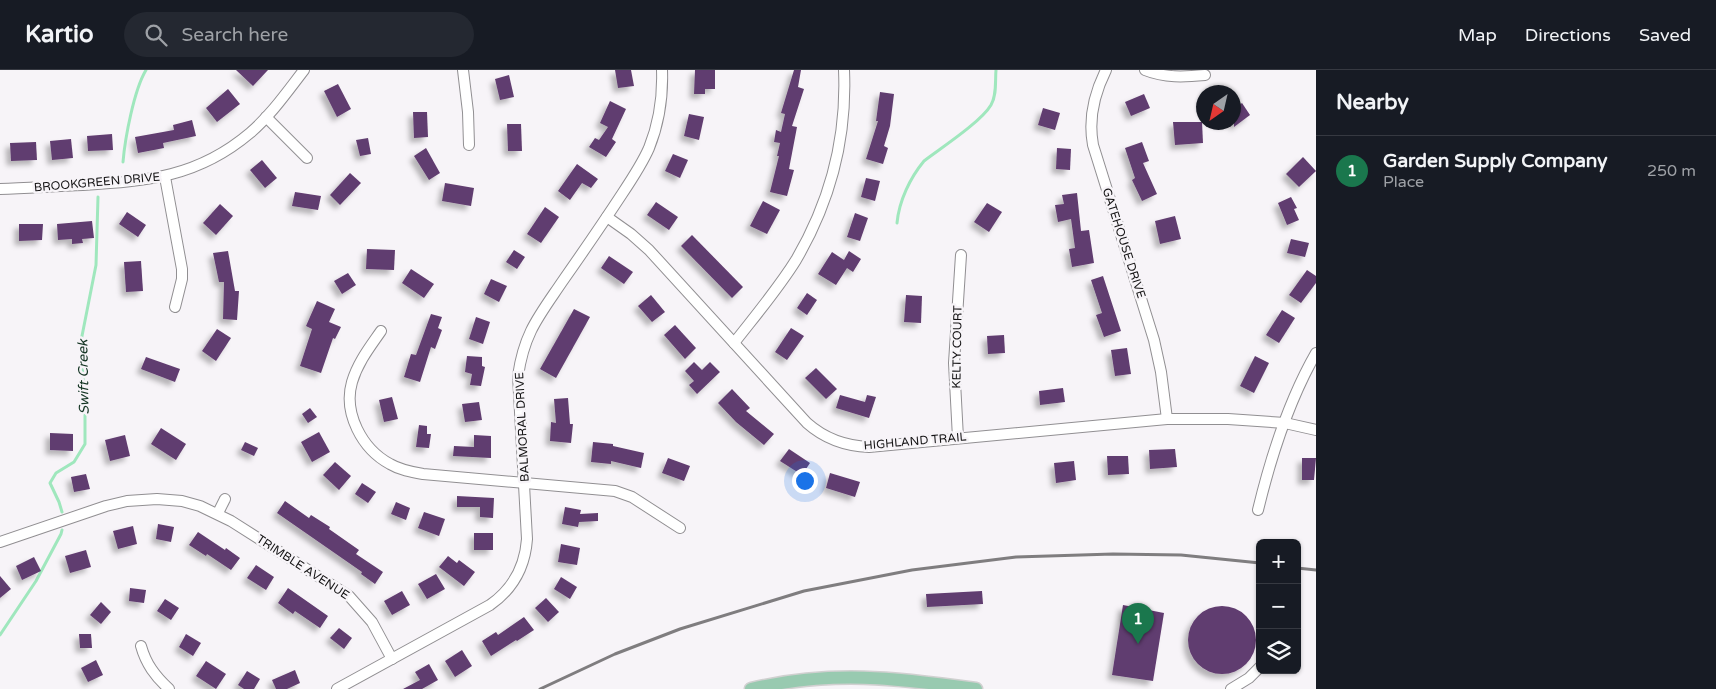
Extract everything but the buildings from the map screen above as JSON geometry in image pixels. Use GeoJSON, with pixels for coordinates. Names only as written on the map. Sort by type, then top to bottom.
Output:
{"type":"FeatureCollection","features":[{"type":"Feature","properties":{"kind":"main road"},"geometry":{"type":"LineString","coordinates":[[751,689],[806,679],[842,676],[914,685],[976,689]]}},
{"type":"Feature","properties":{"kind":"street","name":"BROOKGREEN DRIVE"},"geometry":{"type":"LineString","coordinates":[[0,189],[134,182],[165,177],[202,164],[239,141],[266,118],[304,70]]}},
{"type":"Feature","properties":{"kind":"street"},"geometry":{"type":"LineString","coordinates":[[462,70],[468,112],[469,145]]}},
{"type":"Feature","properties":{"kind":"street","name":"BALMORAL DRIVE"},"geometry":{"type":"LineString","coordinates":[[337,689],[490,605],[509,589],[521,569],[526,550],[527,518],[518,376],[521,357],[526,341],[539,315],[607,217],[649,149],[662,98],[662,70]]}},
{"type":"Feature","properties":{"kind":"street"},"geometry":{"type":"LineString","coordinates":[[734,342],[781,281],[803,247],[818,216],[832,175],[840,138],[844,70]]}},
{"type":"Feature","properties":{"kind":"street","name":"GATEHOUSE DRIVE"},"geometry":{"type":"LineString","coordinates":[[1106,70],[1093,103],[1091,123],[1093,145],[1154,340],[1161,372],[1167,419]]}},
{"type":"Feature","properties":{"kind":"street"},"geometry":{"type":"LineString","coordinates":[[1145,70],[1166,76],[1205,75]]}},
{"type":"Feature","properties":{"kind":"street"},"geometry":{"type":"LineString","coordinates":[[266,118],[307,158]]}},
{"type":"Feature","properties":{"kind":"street"},"geometry":{"type":"LineString","coordinates":[[165,177],[182,269],[182,279],[175,307]]}},
{"type":"Feature","properties":{"kind":"street","name":"HIGHLAND TRAIL"},"geometry":{"type":"LineString","coordinates":[[607,217],[649,250],[816,432],[855,446],[869,447],[1167,419],[1228,419],[1284,423],[1316,430]]}},
{"type":"Feature","properties":{"kind":"street","name":"KELTY COURT"},"geometry":{"type":"LineString","coordinates":[[958,438],[954,363],[961,255]]}},
{"type":"Feature","properties":{"kind":"street"},"geometry":{"type":"LineString","coordinates":[[381,331],[361,360],[350,392],[355,424],[366,444],[374,453],[391,465],[423,474],[615,490],[638,500],[680,528]]}},
{"type":"Feature","properties":{"kind":"street"},"geometry":{"type":"LineString","coordinates":[[1258,510],[1284,423],[1296,392],[1316,353]]}},
{"type":"Feature","properties":{"kind":"street","name":"TRIMBLE AVENUE"},"geometry":{"type":"LineString","coordinates":[[0,542],[106,506],[127,501],[157,499],[182,501],[200,506],[218,513],[349,596],[372,622],[392,659]]}},
{"type":"Feature","properties":{"kind":"street"},"geometry":{"type":"LineString","coordinates":[[218,513],[226,499]]}},
{"type":"Feature","properties":{"kind":"street"},"geometry":{"type":"LineString","coordinates":[[141,646],[152,672],[169,689]]}},
{"type":"Feature","properties":{"kind":"street"},"geometry":{"type":"LineString","coordinates":[[1231,689],[1249,678],[1256,671]]}},
{"type":"Feature","properties":{"kind":"waterway","name":"Swift Creek"},"geometry":{"type":"LineString","coordinates":[[123,162],[134,102],[146,70]]}},
{"type":"Feature","properties":{"kind":"waterway"},"geometry":{"type":"LineString","coordinates":[[897,223],[900,206],[906,190],[924,161],[970,127],[991,105],[995,92],[996,70]]}},
{"type":"Feature","properties":{"kind":"waterway","name":"Swift Creek"},"geometry":{"type":"LineString","coordinates":[[62,512],[50,483],[56,473],[74,462],[85,444],[81,341],[96,265],[98,197]]}},
{"type":"Feature","properties":{"kind":"waterway","name":"Swift Creek"},"geometry":{"type":"LineString","coordinates":[[0,635],[36,581],[62,530]]}},
{"type":"Feature","properties":{"kind":"railway"},"geometry":{"type":"LineString","coordinates":[[540,689],[615,654],[680,629],[804,591],[912,570],[1016,557],[1113,554],[1181,555],[1256,563]]}},
{"type":"Feature","properties":{"kind":"railway"},"geometry":{"type":"LineString","coordinates":[[1301,568],[1316,570]]}},
{"type":"Feature","properties":{"kind":"place","name":"Garden Supply Company"},"geometry":{"type":"Point","coordinates":[1138,644]}}]}
